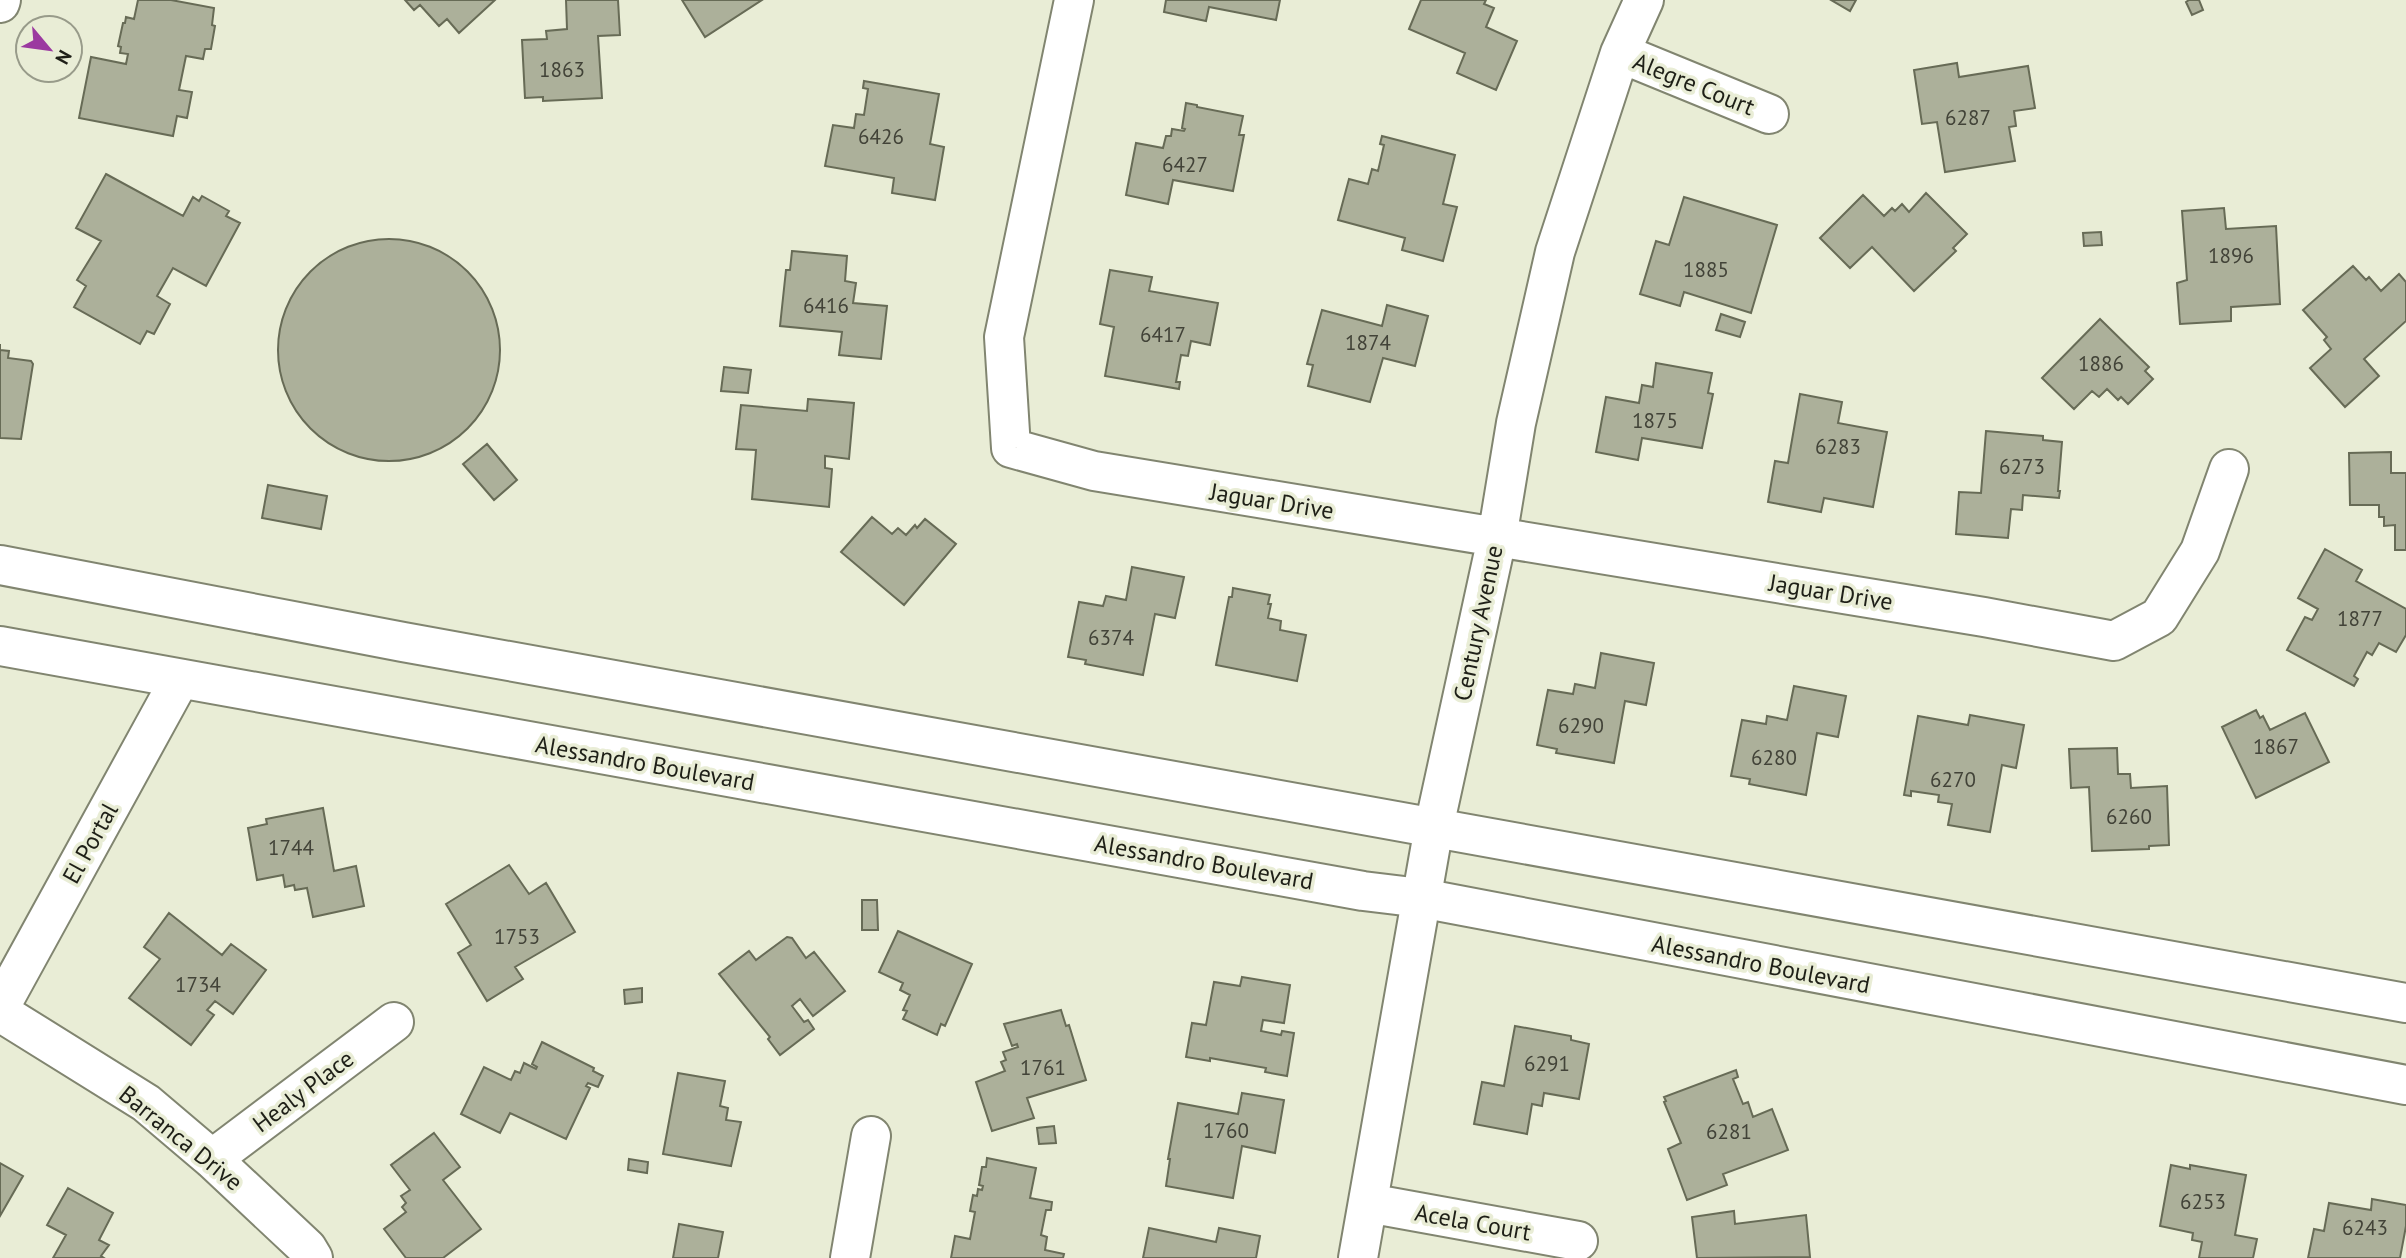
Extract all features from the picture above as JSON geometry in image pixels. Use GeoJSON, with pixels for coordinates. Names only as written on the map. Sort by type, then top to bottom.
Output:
{"type":"FeatureCollection","features":[{"type":"Feature","properties":{"kind":"main road","name":"Jaguar Drive"},"geometry":{"type":"LineString","coordinates":[[1074,0],[1004,337],[1011,448],[1094,471],[1984,617],[2114,641],[2159,617],[2200,551],[2230,469]]}},
{"type":"Feature","properties":{"kind":"main road","name":"Century Avenue"},"geometry":{"type":"LineString","coordinates":[[1358,1258],[1434,827],[1497,538],[1516,423],[1555,252],[1620,54],[1644,0]]}},
{"type":"Feature","properties":{"kind":"main road","name":"Alegre Court"},"geometry":{"type":"LineString","coordinates":[[1620,54],[1769,114]]}},
{"type":"Feature","properties":{"kind":"main road"},"geometry":{"type":"LineString","coordinates":[[0,565],[403,642],[2406,1003]]}},
{"type":"Feature","properties":{"kind":"main road","name":"Alessandro Boulevard"},"geometry":{"type":"LineString","coordinates":[[0,646],[1363,891],[1421,898],[2406,1085]]}},
{"type":"Feature","properties":{"kind":"main road","name":"El Portal"},"geometry":{"type":"LineString","coordinates":[[0,1010],[180,679]]}},
{"type":"Feature","properties":{"kind":"main road","name":"Barranca Drive"},"geometry":{"type":"LineString","coordinates":[[0,1010],[146,1103],[212,1159],[307,1248],[313,1258]]}},
{"type":"Feature","properties":{"kind":"main road","name":"Healy Place"},"geometry":{"type":"LineString","coordinates":[[212,1159],[394,1022]]}},
{"type":"Feature","properties":{"kind":"main road"},"geometry":{"type":"LineString","coordinates":[[850,1258],[871,1136]]}},
{"type":"Feature","properties":{"kind":"main road","name":"Acela Court"},"geometry":{"type":"LineString","coordinates":[[1368,1203],[1578,1241]]}},
{"type":"Feature","properties":{"kind":"building"},"geometry":{"type":"Polygon","coordinates":[[[138,0],[171,0],[214,8],[212,25],[215,26],[211,49],[205,49],[203,59],[186,56],[179,90],[192,92],[187,118],[177,116],[173,136],[79,118],[91,57],[126,64],[128,54],[120,53],[121,47],[118,46],[123,23],[126,17],[134,19],[138,0]]]}},
{"type":"Feature","properties":{"kind":"building"},"geometry":{"type":"Polygon","coordinates":[[[405,0],[495,0],[459,33],[447,19],[439,26],[420,5],[414,10],[405,0]]]}},
{"type":"Feature","properties":{"kind":"building"},"geometry":{"type":"Polygon","coordinates":[[[566,0],[618,0],[620,35],[598,36],[602,98],[543,101],[543,97],[525,98],[522,40],[547,39],[546,31],[567,29],[566,0]]]}},
{"type":"Feature","properties":{"kind":"building"},"geometry":{"type":"Polygon","coordinates":[[[682,0],[762,0],[705,37],[682,0]]]}},
{"type":"Feature","properties":{"kind":"building"},"geometry":{"type":"Polygon","coordinates":[[[1166,0],[1280,0],[1276,20],[1209,7],[1206,21],[1164,12],[1166,0]]]}},
{"type":"Feature","properties":{"kind":"building"},"geometry":{"type":"Polygon","coordinates":[[[1421,0],[1486,0],[1484,4],[1494,8],[1486,27],[1517,41],[1496,90],[1457,73],[1465,53],[1409,29],[1421,0]]]}},
{"type":"Feature","properties":{"kind":"building"},"geometry":{"type":"Polygon","coordinates":[[[1831,0],[1856,0],[1850,11],[1831,0]]]}},
{"type":"Feature","properties":{"kind":"building"},"geometry":{"type":"Polygon","coordinates":[[[2199,0],[2203,10],[2192,15],[2186,2],[2199,0]]]}},
{"type":"Feature","properties":{"kind":"building"},"geometry":{"type":"Polygon","coordinates":[[[1957,63],[1959,77],[2028,66],[2035,108],[2014,111],[2016,126],[2009,127],[2015,161],[1945,172],[1937,122],[1922,124],[1914,70],[1957,63]]]}},
{"type":"Feature","properties":{"kind":"building"},"geometry":{"type":"Polygon","coordinates":[[[864,81],[939,94],[930,144],[944,147],[935,200],[892,193],[894,178],[825,166],[833,125],[854,128],[856,114],[864,115],[868,89],[863,88],[864,81]]]}},
{"type":"Feature","properties":{"kind":"building"},"geometry":{"type":"Polygon","coordinates":[[[1186,103],[1243,116],[1239,135],[1244,135],[1233,191],[1173,180],[1168,204],[1126,195],[1136,143],[1163,148],[1166,136],[1171,136],[1172,129],[1184,131],[1182,128],[1186,103]]]}},
{"type":"Feature","properties":{"kind":"building"},"geometry":{"type":"Polygon","coordinates":[[[1382,136],[1455,155],[1443,204],[1457,207],[1443,261],[1402,250],[1405,238],[1338,220],[1349,179],[1368,184],[1372,169],[1378,171],[1384,145],[1380,144],[1382,136]]]}},
{"type":"Feature","properties":{"kind":"building"},"geometry":{"type":"Polygon","coordinates":[[[106,174],[183,216],[193,197],[199,201],[202,196],[229,211],[226,216],[240,223],[206,286],[173,268],[157,296],[170,304],[154,334],[147,331],[140,344],[74,307],[86,286],[77,280],[101,241],[76,228],[106,174]]]}},
{"type":"Feature","properties":{"kind":"building"},"geometry":{"type":"Polygon","coordinates":[[[1926,193],[1967,234],[1953,248],[1956,251],[1914,291],[1872,247],[1850,268],[1820,238],[1863,195],[1884,216],[1892,208],[1895,211],[1902,204],[1909,212],[1926,193]]]}},
{"type":"Feature","properties":{"kind":"building"},"geometry":{"type":"Polygon","coordinates":[[[1684,197],[1777,225],[1751,313],[1684,292],[1680,306],[1640,294],[1656,241],[1669,245],[1684,197]]]}},
{"type":"Feature","properties":{"kind":"building"},"geometry":{"type":"Polygon","coordinates":[[[2224,208],[2226,229],[2276,226],[2280,304],[2231,307],[2231,321],[2180,324],[2177,283],[2187,280],[2182,211],[2224,208]]]}},
{"type":"Feature","properties":{"kind":"building"},"geometry":{"type":"Polygon","coordinates":[[[2101,232],[2102,245],[2084,246],[2083,233],[2101,232]]]}},
{"type":"Feature","properties":{"kind":"building"},"geometry":{"type":"Polygon","coordinates":[[[378,239],[400,239],[432,247],[468,271],[492,307],[500,350],[492,393],[468,429],[432,453],[400,461],[378,461],[346,453],[318,436],[303,421],[286,393],[278,361],[278,339],[286,307],[303,279],[318,264],[346,247],[378,239]]]}},
{"type":"Feature","properties":{"kind":"building"},"geometry":{"type":"Polygon","coordinates":[[[792,251],[847,256],[845,281],[856,283],[853,303],[887,306],[881,359],[839,355],[842,332],[780,326],[786,270],[790,270],[792,251]]]}},
{"type":"Feature","properties":{"kind":"building"},"geometry":{"type":"Polygon","coordinates":[[[2353,266],[2366,280],[2369,277],[2381,291],[2399,274],[2406,282],[2406,321],[2364,359],[2379,376],[2345,407],[2310,368],[2331,349],[2324,340],[2327,337],[2303,310],[2353,266]]]}},
{"type":"Feature","properties":{"kind":"building"},"geometry":{"type":"Polygon","coordinates":[[[1110,270],[1152,277],[1149,291],[1218,303],[1210,345],[1191,341],[1188,356],[1181,355],[1176,382],[1180,382],[1179,389],[1105,376],[1114,327],[1100,324],[1110,270]]]}},
{"type":"Feature","properties":{"kind":"building"},"geometry":{"type":"Polygon","coordinates":[[[1387,305],[1428,316],[1415,366],[1383,358],[1370,402],[1308,386],[1313,365],[1307,364],[1322,310],[1382,326],[1387,305]]]}},
{"type":"Feature","properties":{"kind":"building"},"geometry":{"type":"Polygon","coordinates":[[[1721,314],[1745,322],[1740,337],[1716,330],[1721,314]]]}},
{"type":"Feature","properties":{"kind":"building"},"geometry":{"type":"Polygon","coordinates":[[[2100,319],[2149,367],[2145,371],[2153,379],[2128,404],[2121,397],[2118,400],[2107,389],[2099,397],[2092,391],[2074,409],[2042,378],[2100,319]]]}},
{"type":"Feature","properties":{"kind":"building"},"geometry":{"type":"Polygon","coordinates":[[[0,350],[9,351],[8,358],[31,361],[33,364],[21,439],[0,438],[0,350]]]}},
{"type":"Feature","properties":{"kind":"building"},"geometry":{"type":"Polygon","coordinates":[[[1656,363],[1712,373],[1708,393],[1713,394],[1702,448],[1642,438],[1638,460],[1596,452],[1606,397],[1639,403],[1642,385],[1653,387],[1656,363]]]}},
{"type":"Feature","properties":{"kind":"building"},"geometry":{"type":"Polygon","coordinates":[[[724,367],[751,370],[748,393],[721,391],[724,367]]]}},
{"type":"Feature","properties":{"kind":"building"},"geometry":{"type":"Polygon","coordinates":[[[1800,394],[1842,402],[1838,423],[1887,432],[1873,507],[1824,498],[1821,512],[1768,502],[1775,461],[1788,463],[1800,394]]]}},
{"type":"Feature","properties":{"kind":"building"},"geometry":{"type":"Polygon","coordinates":[[[808,399],[854,403],[849,459],[825,456],[825,468],[832,469],[829,507],[752,499],[756,450],[736,449],[741,405],[807,411],[808,399]]]}},
{"type":"Feature","properties":{"kind":"building"},"geometry":{"type":"Polygon","coordinates":[[[1986,431],[2043,436],[2043,440],[2062,442],[2059,498],[2023,495],[2022,510],[2011,509],[2008,538],[1956,534],[1959,492],[1981,493],[1986,431]]]}},
{"type":"Feature","properties":{"kind":"building"},"geometry":{"type":"Polygon","coordinates":[[[487,444],[517,480],[494,500],[463,464],[487,444]]]}},
{"type":"Feature","properties":{"kind":"building"},"geometry":{"type":"Polygon","coordinates":[[[2391,452],[2391,473],[2406,473],[2406,550],[2395,550],[2395,525],[2384,526],[2384,517],[2379,517],[2379,505],[2350,505],[2349,453],[2391,452]]]}},
{"type":"Feature","properties":{"kind":"building"},"geometry":{"type":"Polygon","coordinates":[[[268,485],[327,496],[321,529],[262,518],[268,485]]]}},
{"type":"Feature","properties":{"kind":"building"},"geometry":{"type":"Polygon","coordinates":[[[872,517],[892,534],[898,528],[906,535],[925,519],[956,544],[904,605],[841,552],[872,517]]]}},
{"type":"Feature","properties":{"kind":"building"},"geometry":{"type":"Polygon","coordinates":[[[2325,549],[2362,570],[2356,581],[2406,609],[2406,635],[2396,652],[2379,643],[2372,655],[2367,652],[2354,676],[2358,679],[2354,686],[2287,650],[2305,617],[2312,620],[2318,609],[2298,598],[2325,549]]]}},
{"type":"Feature","properties":{"kind":"building"},"geometry":{"type":"Polygon","coordinates":[[[1132,567],[1184,577],[1175,618],[1155,614],[1143,675],[1085,664],[1086,660],[1068,657],[1079,602],[1103,606],[1106,596],[1126,600],[1132,567]]]}},
{"type":"Feature","properties":{"kind":"building"},"geometry":{"type":"Polygon","coordinates":[[[1233,588],[1270,595],[1268,618],[1281,621],[1280,630],[1306,635],[1297,681],[1216,665],[1233,588]]]}},
{"type":"Feature","properties":{"kind":"building"},"geometry":{"type":"Polygon","coordinates":[[[1601,653],[1654,663],[1646,705],[1625,701],[1614,763],[1556,753],[1557,749],[1537,745],[1548,690],[1573,694],[1575,684],[1595,688],[1601,653]]]}},
{"type":"Feature","properties":{"kind":"building"},"geometry":{"type":"Polygon","coordinates":[[[1794,686],[1846,696],[1838,737],[1817,733],[1806,795],[1749,784],[1750,779],[1731,776],[1742,720],[1766,724],[1767,716],[1787,720],[1794,686]]]}},
{"type":"Feature","properties":{"kind":"building"},"geometry":{"type":"Polygon","coordinates":[[[2256,710],[2260,718],[2263,716],[2270,730],[2305,713],[2329,762],[2256,798],[2222,727],[2256,710]]]}},
{"type":"Feature","properties":{"kind":"building"},"geometry":{"type":"Polygon","coordinates":[[[1970,715],[2024,725],[2016,768],[2002,765],[1990,832],[1948,825],[1952,804],[1938,802],[1939,795],[1911,791],[1911,796],[1904,795],[1918,716],[1968,725],[1970,715]]]}},
{"type":"Feature","properties":{"kind":"building"},"geometry":{"type":"Polygon","coordinates":[[[2117,748],[2118,774],[2130,774],[2131,788],[2167,786],[2169,845],[2149,846],[2149,849],[2092,851],[2089,787],[2071,788],[2069,749],[2117,748]]]}},
{"type":"Feature","properties":{"kind":"building"},"geometry":{"type":"Polygon","coordinates":[[[323,808],[334,871],[356,866],[364,906],[313,917],[307,888],[295,890],[294,885],[285,887],[283,875],[257,880],[248,828],[267,824],[266,819],[323,808]]]}},
{"type":"Feature","properties":{"kind":"building"},"geometry":{"type":"Polygon","coordinates":[[[509,865],[529,894],[546,883],[575,932],[515,967],[523,979],[487,1001],[458,953],[471,945],[446,904],[509,865]]]}},
{"type":"Feature","properties":{"kind":"building"},"geometry":{"type":"Polygon","coordinates":[[[862,900],[877,900],[878,930],[862,930],[862,900]]]}},
{"type":"Feature","properties":{"kind":"building"},"geometry":{"type":"Polygon","coordinates":[[[169,913],[222,955],[231,944],[266,970],[233,1014],[215,1001],[207,1010],[214,1015],[191,1045],[129,998],[160,959],[144,947],[169,913]]]}},
{"type":"Feature","properties":{"kind":"building"},"geometry":{"type":"Polygon","coordinates":[[[898,931],[972,964],[945,1026],[941,1024],[937,1035],[903,1019],[907,1011],[903,1010],[910,995],[900,990],[903,983],[879,972],[898,931]]]}},
{"type":"Feature","properties":{"kind":"building"},"geometry":{"type":"Polygon","coordinates":[[[787,937],[792,938],[806,958],[814,952],[845,991],[813,1016],[800,999],[792,1006],[804,1022],[808,1020],[814,1029],[780,1055],[768,1039],[770,1037],[719,974],[749,951],[756,960],[787,937]]]}},
{"type":"Feature","properties":{"kind":"building"},"geometry":{"type":"Polygon","coordinates":[[[1242,977],[1290,985],[1284,1023],[1263,1020],[1261,1031],[1281,1035],[1282,1031],[1294,1033],[1287,1076],[1265,1072],[1266,1068],[1210,1058],[1210,1061],[1186,1057],[1192,1023],[1206,1025],[1214,982],[1240,986],[1242,977]]]}},
{"type":"Feature","properties":{"kind":"building"},"geometry":{"type":"Polygon","coordinates":[[[642,988],[642,1002],[625,1004],[624,990],[642,988]]]}},
{"type":"Feature","properties":{"kind":"building"},"geometry":{"type":"Polygon","coordinates":[[[1061,1010],[1066,1026],[1069,1025],[1086,1080],[1027,1098],[1034,1118],[992,1131],[976,1082],[1005,1071],[1001,1062],[1006,1060],[1003,1052],[1018,1047],[1017,1044],[1012,1046],[1004,1024],[1061,1010]]]}},
{"type":"Feature","properties":{"kind":"building"},"geometry":{"type":"Polygon","coordinates":[[[1515,1026],[1571,1036],[1571,1040],[1589,1044],[1579,1099],[1544,1093],[1542,1106],[1532,1104],[1527,1134],[1474,1124],[1482,1082],[1504,1086],[1515,1026]]]}},
{"type":"Feature","properties":{"kind":"building"},"geometry":{"type":"Polygon","coordinates":[[[542,1042],[594,1068],[593,1071],[603,1076],[598,1087],[588,1083],[586,1086],[590,1088],[566,1139],[510,1113],[500,1133],[461,1114],[484,1067],[511,1080],[515,1071],[520,1073],[524,1063],[536,1069],[532,1064],[542,1042]]]}},
{"type":"Feature","properties":{"kind":"building"},"geometry":{"type":"Polygon","coordinates":[[[1736,1070],[1738,1077],[1733,1079],[1743,1104],[1748,1102],[1753,1117],[1772,1109],[1788,1150],[1723,1174],[1727,1185],[1687,1200],[1668,1149],[1681,1143],[1664,1097],[1736,1070]]]}},
{"type":"Feature","properties":{"kind":"building"},"geometry":{"type":"Polygon","coordinates":[[[678,1073],[725,1081],[720,1106],[728,1108],[726,1120],[741,1122],[731,1166],[663,1154],[678,1073]]]}},
{"type":"Feature","properties":{"kind":"building"},"geometry":{"type":"Polygon","coordinates":[[[1242,1093],[1284,1100],[1275,1153],[1242,1146],[1233,1198],[1166,1186],[1178,1103],[1238,1114],[1242,1093]]]}},
{"type":"Feature","properties":{"kind":"building"},"geometry":{"type":"Polygon","coordinates":[[[1054,1126],[1056,1143],[1039,1144],[1037,1128],[1054,1126]]]}},
{"type":"Feature","properties":{"kind":"building"},"geometry":{"type":"Polygon","coordinates":[[[434,1133],[460,1167],[443,1180],[481,1229],[443,1258],[406,1258],[384,1229],[406,1212],[402,1207],[406,1203],[401,1196],[410,1190],[391,1165],[434,1133]]]}},
{"type":"Feature","properties":{"kind":"building"},"geometry":{"type":"Polygon","coordinates":[[[987,1158],[1036,1168],[1030,1198],[1052,1202],[1051,1210],[1046,1210],[1041,1235],[1047,1237],[1045,1250],[1064,1254],[1063,1258],[951,1258],[955,1236],[970,1239],[975,1212],[970,1211],[973,1195],[977,1196],[978,1189],[982,1190],[983,1186],[979,1185],[982,1167],[986,1167],[987,1158]]]}},
{"type":"Feature","properties":{"kind":"building"},"geometry":{"type":"Polygon","coordinates":[[[629,1159],[648,1162],[647,1173],[628,1170],[629,1159]]]}},
{"type":"Feature","properties":{"kind":"building"},"geometry":{"type":"Polygon","coordinates":[[[0,1163],[23,1176],[0,1216],[0,1163]]]}},
{"type":"Feature","properties":{"kind":"building"},"geometry":{"type":"Polygon","coordinates":[[[2171,1165],[2190,1169],[2190,1165],[2246,1175],[2235,1235],[2257,1239],[2253,1258],[2199,1258],[2202,1242],[2192,1240],[2193,1233],[2160,1226],[2171,1165]]]}},
{"type":"Feature","properties":{"kind":"building"},"geometry":{"type":"Polygon","coordinates":[[[68,1188],[113,1213],[99,1240],[109,1245],[101,1256],[104,1258],[53,1258],[66,1235],[47,1225],[68,1188]]]}},
{"type":"Feature","properties":{"kind":"building"},"geometry":{"type":"Polygon","coordinates":[[[2372,1199],[2406,1205],[2406,1226],[2400,1258],[2308,1258],[2314,1229],[2324,1231],[2329,1203],[2371,1210],[2372,1199]]]}},
{"type":"Feature","properties":{"kind":"building"},"geometry":{"type":"Polygon","coordinates":[[[1734,1211],[1735,1224],[1806,1215],[1810,1257],[1697,1258],[1692,1217],[1734,1211]]]}},
{"type":"Feature","properties":{"kind":"building"},"geometry":{"type":"Polygon","coordinates":[[[679,1224],[723,1232],[718,1258],[673,1258],[679,1224]]]}},
{"type":"Feature","properties":{"kind":"building"},"geometry":{"type":"Polygon","coordinates":[[[1149,1228],[1216,1242],[1219,1228],[1260,1236],[1256,1258],[1143,1258],[1149,1228]]]}}]}
